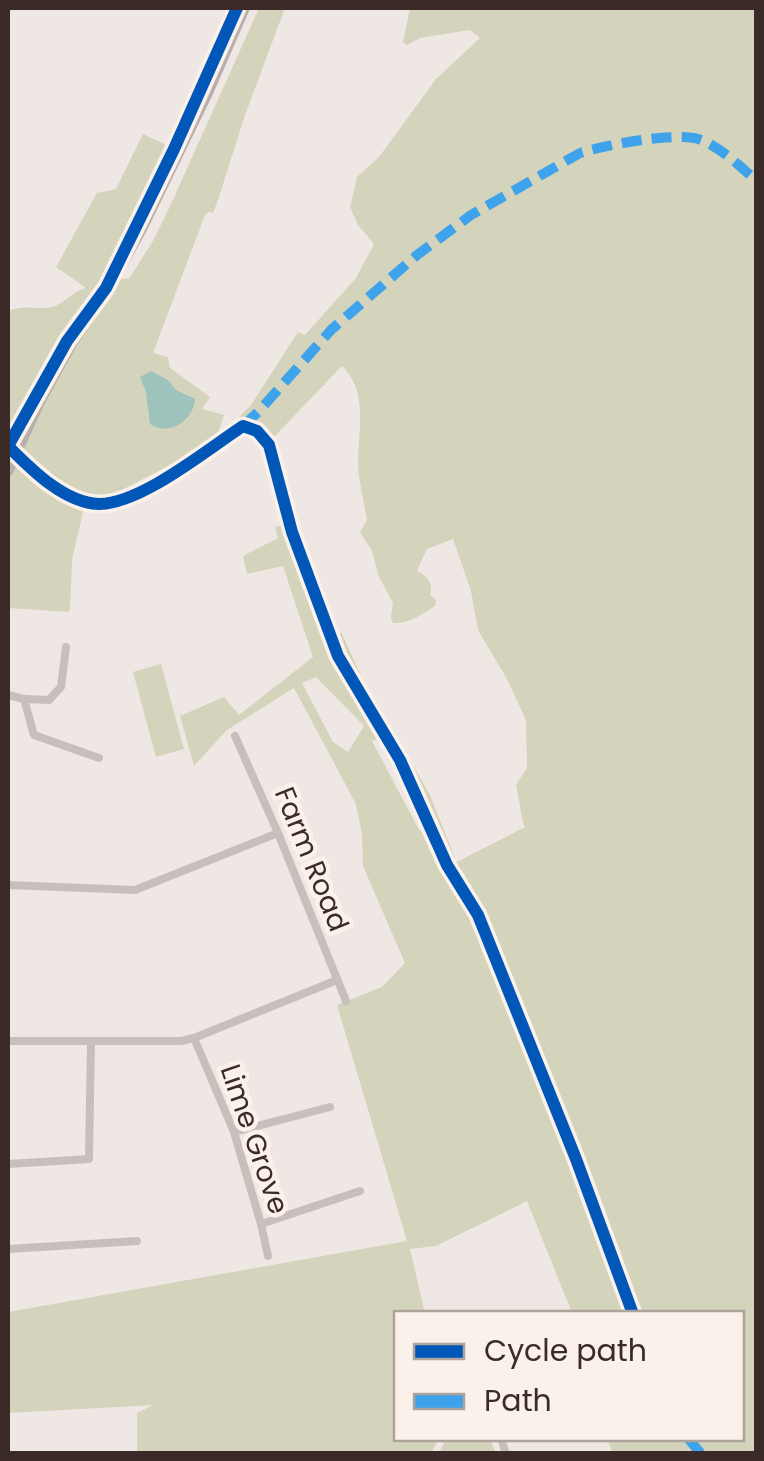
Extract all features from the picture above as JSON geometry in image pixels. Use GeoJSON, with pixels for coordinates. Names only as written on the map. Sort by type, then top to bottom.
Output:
{"type":"FeatureCollection","features":[{"type":"Feature","properties":{"kind":"main road"},"geometry":{"type":"LineString","coordinates":[[8,472],[72,344],[108,291],[143,227],[245,8]]}},
{"type":"Feature","properties":{"kind":"street"},"geometry":{"type":"LineString","coordinates":[[16,454],[44,479],[73,497],[97,504],[119,500]]}},
{"type":"Feature","properties":{"kind":"street"},"geometry":{"type":"LineString","coordinates":[[8,694],[49,700],[61,687],[66,648]]}},
{"type":"Feature","properties":{"kind":"street"},"geometry":{"type":"LineString","coordinates":[[24,698],[34,735],[99,758]]}},
{"type":"Feature","properties":{"kind":"street","name":"Farm Road"},"geometry":{"type":"LineString","coordinates":[[235,736],[346,1000]]}},
{"type":"Feature","properties":{"kind":"street"},"geometry":{"type":"LineString","coordinates":[[8,885],[135,890],[278,833]]}},
{"type":"Feature","properties":{"kind":"street"},"geometry":{"type":"LineString","coordinates":[[8,1041],[181,1041],[337,980]]}},
{"type":"Feature","properties":{"kind":"street","name":"Lime Grove"},"geometry":{"type":"LineString","coordinates":[[194,1038],[234,1132],[268,1256]]}},
{"type":"Feature","properties":{"kind":"street"},"geometry":{"type":"LineString","coordinates":[[8,1164],[89,1159],[91,1042]]}},
{"type":"Feature","properties":{"kind":"street"},"geometry":{"type":"LineString","coordinates":[[234,1132],[330,1107]]}},
{"type":"Feature","properties":{"kind":"street"},"geometry":{"type":"LineString","coordinates":[[261,1224],[360,1191]]}},
{"type":"Feature","properties":{"kind":"street"},"geometry":{"type":"LineString","coordinates":[[8,1249],[137,1241]]}},
{"type":"Feature","properties":{"kind":"green space"},"geometry":{"type":"Polygon","coordinates":[[[259,8],[285,8],[218,200],[213,213],[205,215],[153,353],[168,357],[170,368],[210,397],[202,409],[224,415],[218,433],[174,463],[118,492],[87,494],[72,560],[68,612],[8,608],[8,311],[51,307],[86,288],[56,267],[97,193],[116,189],[143,134],[170,147],[122,249],[104,278],[129,279],[172,202],[259,8]]]}},
{"type":"Feature","properties":{"kind":"green space"},"geometry":{"type":"Polygon","coordinates":[[[410,8],[756,8],[756,1453],[706,1453],[694,1441],[744,1441],[744,1311],[634,1311],[578,1158],[480,915],[449,866],[525,827],[516,785],[527,768],[526,720],[478,630],[471,591],[453,539],[427,549],[417,570],[430,583],[435,606],[410,620],[393,623],[393,603],[360,532],[367,520],[358,465],[359,400],[342,366],[273,438],[251,422],[234,422],[251,405],[298,332],[305,335],[356,278],[374,244],[358,225],[350,207],[357,177],[379,157],[436,79],[480,38],[470,30],[420,38],[407,45],[403,42],[410,8]]]}},
{"type":"Feature","properties":{"kind":"green space"},"geometry":{"type":"Polygon","coordinates":[[[287,524],[326,635],[351,687],[382,737],[372,741],[418,828],[424,834],[432,834],[445,865],[477,916],[573,1156],[629,1311],[571,1311],[527,1201],[436,1246],[410,1249],[425,1311],[394,1311],[394,1441],[438,1441],[431,1453],[137,1453],[137,1413],[153,1405],[8,1413],[8,1312],[407,1241],[337,1005],[382,987],[405,963],[363,866],[356,804],[294,688],[227,730],[194,766],[180,716],[224,697],[239,715],[313,657],[283,566],[247,574],[243,556],[278,538],[275,527],[287,524]],[[316,677],[302,683],[333,742],[348,752],[364,726],[316,677]]]}},
{"type":"Feature","properties":{"kind":"green space"},"geometry":{"type":"Polygon","coordinates":[[[341,632],[363,680],[429,793],[455,858],[449,860],[407,765],[346,661],[338,638],[341,632]]]}},
{"type":"Feature","properties":{"kind":"green space"},"geometry":{"type":"Polygon","coordinates":[[[161,664],[184,749],[156,757],[133,672],[161,664]]]}},
{"type":"Feature","properties":{"kind":"green space"},"geometry":{"type":"Polygon","coordinates":[[[445,1441],[491,1441],[496,1453],[439,1453],[445,1441]]]}},
{"type":"Feature","properties":{"kind":"green space"},"geometry":{"type":"Polygon","coordinates":[[[608,1441],[686,1441],[696,1453],[613,1453],[608,1441]]]}},
{"type":"Feature","properties":{"kind":"water"},"geometry":{"type":"Polygon","coordinates":[[[151,371],[195,399],[190,414],[179,424],[165,429],[150,424],[140,377],[151,371]]]}},
{"type":"Feature","properties":{"kind":"marked path"},"geometry":{"type":"LineString","coordinates":[[243,426],[331,330],[417,255],[471,215],[580,153],[639,140],[687,137],[714,146],[756,180]]}},
{"type":"Feature","properties":{"kind":"marked path"},"geometry":{"type":"LineString","coordinates":[[690,1441],[701,1454]]}},
{"type":"Feature","properties":{"kind":"cycle path"},"geometry":{"type":"LineString","coordinates":[[8,446],[67,341],[106,288],[237,8]]}},
{"type":"Feature","properties":{"kind":"cycle path"},"geometry":{"type":"LineString","coordinates":[[8,446],[61,491],[99,504],[116,502],[154,485],[243,426],[257,431],[269,445],[292,532],[338,656],[400,760],[447,865],[478,915],[632,1311]]}}]}
